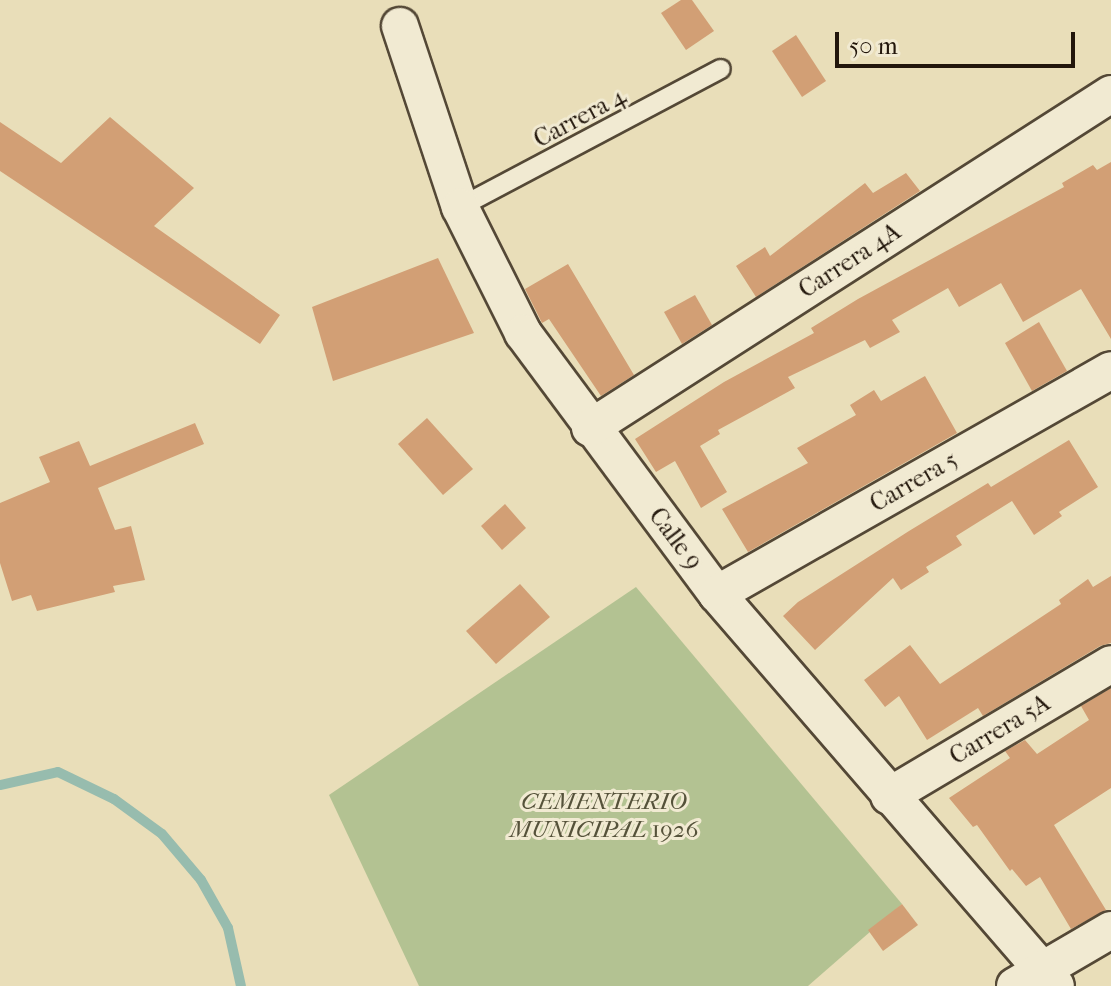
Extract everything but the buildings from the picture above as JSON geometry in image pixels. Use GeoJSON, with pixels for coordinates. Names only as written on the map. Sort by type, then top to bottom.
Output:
{"type":"FeatureCollection","features":[{"type":"Feature","properties":{"kind":"street","name":"Calle 9"},"geometry":{"type":"LineString","coordinates":[[400,26],[460,207],[523,333],[590,428],[717,594],[889,796],[1037,980]]}},
{"type":"Feature","properties":{"kind":"street","name":"Carrera 4A"},"geometry":{"type":"LineString","coordinates":[[590,428],[1111,94]]}},
{"type":"Feature","properties":{"kind":"street","name":"Carrera 5"},"geometry":{"type":"LineString","coordinates":[[717,594],[1111,370]]}},
{"type":"Feature","properties":{"kind":"street","name":"Carrera 5A"},"geometry":{"type":"LineString","coordinates":[[889,796],[1111,664]]}},
{"type":"Feature","properties":{"kind":"street"},"geometry":{"type":"LineString","coordinates":[[1037,980],[1111,930]]}},
{"type":"Feature","properties":{"kind":"lane","name":"Carrera 4"},"geometry":{"type":"LineString","coordinates":[[460,207],[721,69]]}},
{"type":"Feature","properties":{"kind":"green space","name":"CEMENTERIO MUNICIPAL 1926"},"geometry":{"type":"Polygon","coordinates":[[[636,587],[902,904],[808,986],[419,986],[329,795],[636,587]]]}},
{"type":"Feature","properties":{"kind":"waterway"},"geometry":{"type":"LineString","coordinates":[[0,785],[58,772],[114,799],[162,834],[201,880],[228,928],[241,986]]}}]}
